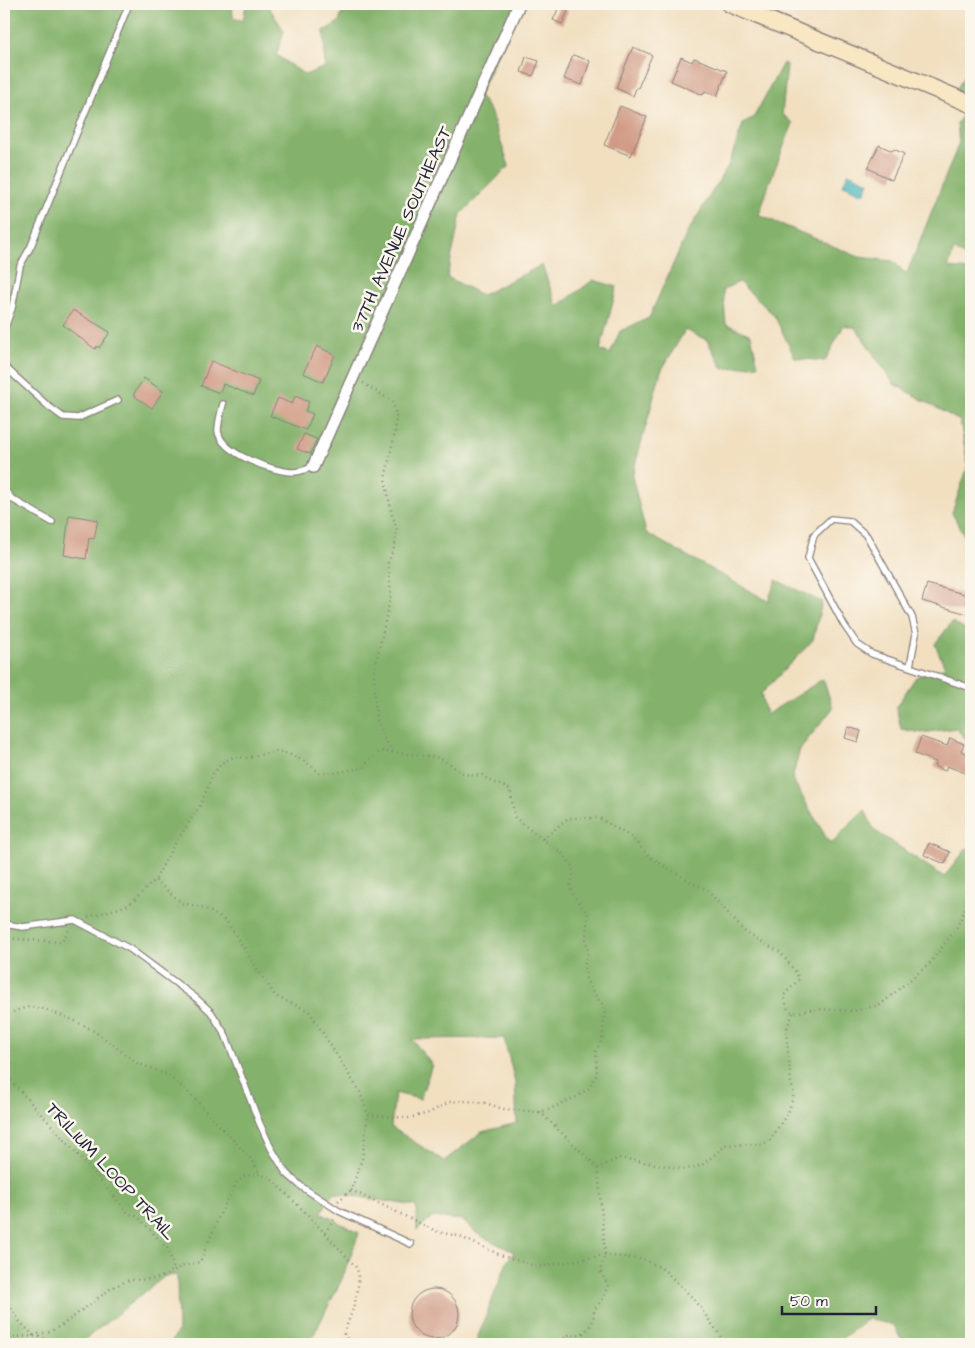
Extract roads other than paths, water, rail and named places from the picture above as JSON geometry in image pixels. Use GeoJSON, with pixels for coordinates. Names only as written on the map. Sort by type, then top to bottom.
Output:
{"type":"FeatureCollection","features":[{"type":"Feature","properties":{"kind":"street","name":"37TH AVENUE SOUTHEAST"},"geometry":{"type":"LineString","coordinates":[[313,467],[519,4]]}},
{"type":"Feature","properties":{"kind":"street"},"geometry":{"type":"LineString","coordinates":[[730,4],[971,104]]}},
{"type":"Feature","properties":{"kind":"lane"},"geometry":{"type":"LineString","coordinates":[[4,330],[12,308],[20,266],[31,246],[129,4]]}},
{"type":"Feature","properties":{"kind":"lane"},"geometry":{"type":"LineString","coordinates":[[4,366],[48,406],[63,416],[78,418],[118,400]]}},
{"type":"Feature","properties":{"kind":"lane"},"geometry":{"type":"LineString","coordinates":[[223,404],[218,431],[221,439],[237,454],[284,471],[295,472],[313,467]]}},
{"type":"Feature","properties":{"kind":"lane"},"geometry":{"type":"LineString","coordinates":[[4,489],[12,499],[52,522]]}},
{"type":"Feature","properties":{"kind":"lane"},"geometry":{"type":"LineString","coordinates":[[910,666],[916,634],[912,617],[867,536],[850,521],[831,519],[814,535],[808,558],[844,625],[857,644],[872,654],[971,688]]}},
{"type":"Feature","properties":{"kind":"lane"},"geometry":{"type":"LineString","coordinates":[[4,924],[23,927],[75,920],[130,949],[196,998],[211,1012],[225,1034],[259,1122],[271,1148],[286,1173],[302,1187],[339,1211],[411,1244]]}},
{"type":"Feature","properties":{"kind":"water"},"geometry":{"type":"Polygon","coordinates":[[[848,173],[869,182],[864,194],[843,185],[848,173]]]}}]}
